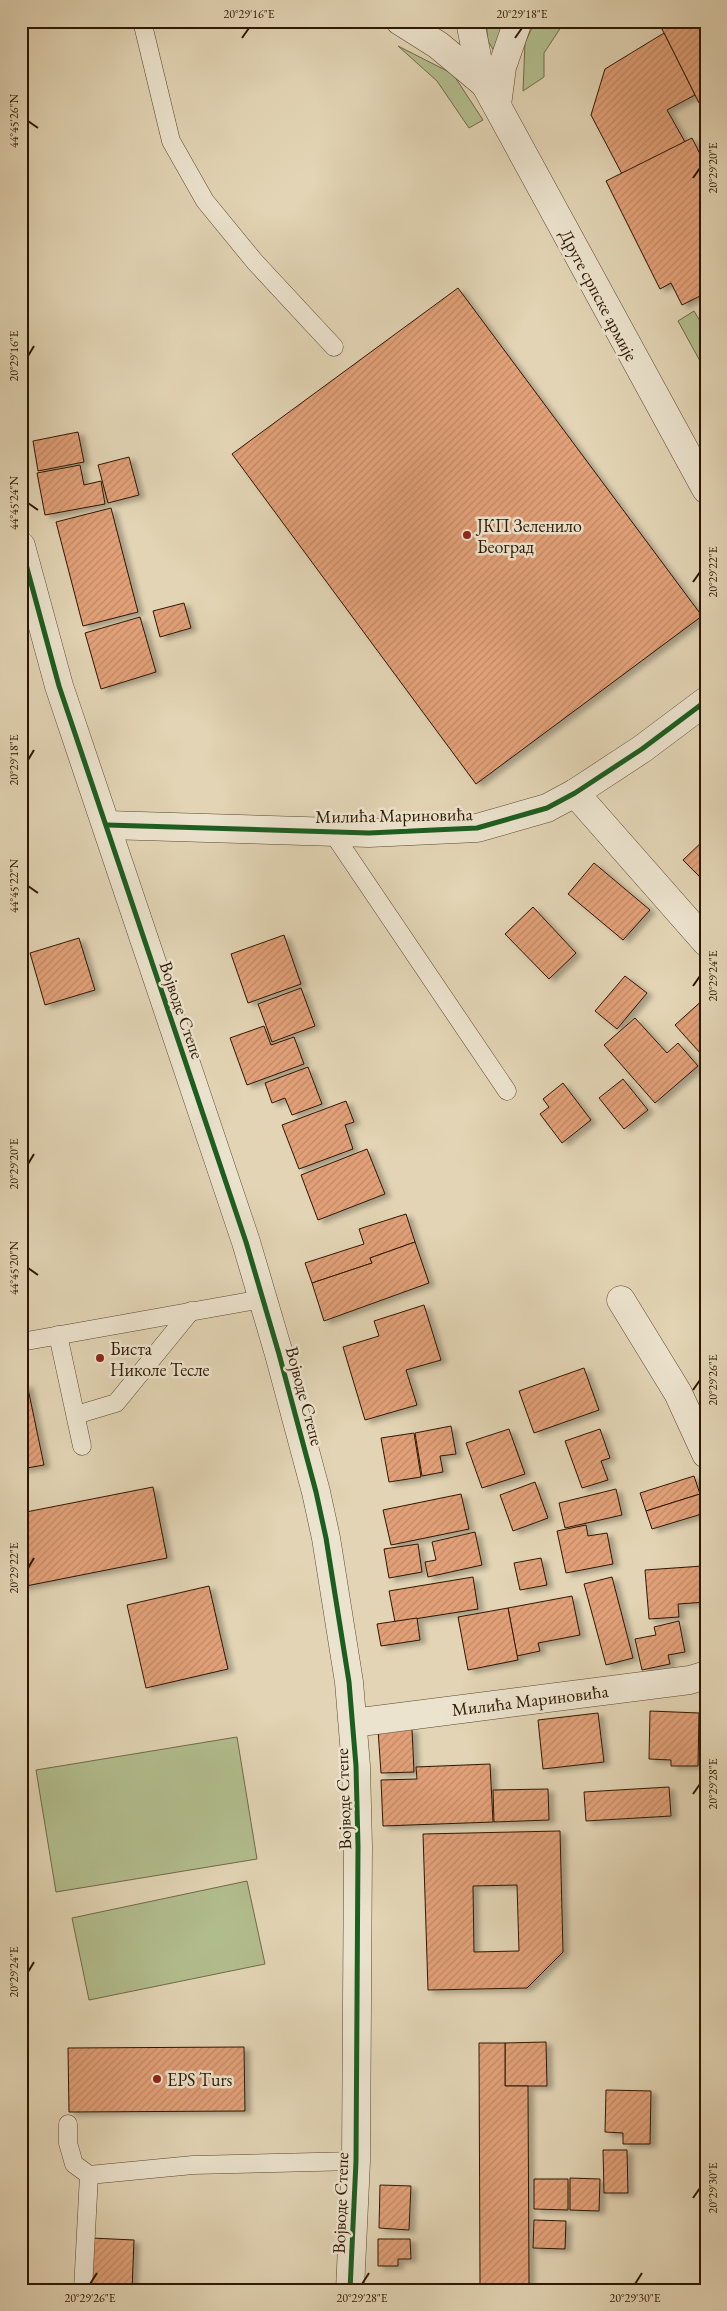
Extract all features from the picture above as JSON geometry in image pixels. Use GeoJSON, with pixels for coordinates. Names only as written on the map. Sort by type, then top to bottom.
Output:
{"type":"FeatureCollection","features":[{"type":"Feature","properties":{"kind":"street","name":"Друге српске армије"},"geometry":{"type":"LineString","coordinates":[[400,21],[438,46],[491,94]]}},
{"type":"Feature","properties":{"kind":"street","name":"Друге српске армије"},"geometry":{"type":"LineString","coordinates":[[470,21],[478,67],[491,94],[705,485]]}},
{"type":"Feature","properties":{"kind":"street"},"geometry":{"type":"LineString","coordinates":[[491,94],[518,21]]}},
{"type":"Feature","properties":{"kind":"street","name":"Војводе Степе"},"geometry":{"type":"LineString","coordinates":[[21,546],[60,686],[143,939],[246,1242],[279,1354],[316,1492],[339,1616],[353,1723],[358,1846],[356,2161],[350,2290]]}},
{"type":"Feature","properties":{"kind":"street","name":"Милића Мариновића"},"geometry":{"type":"LineString","coordinates":[[107,825],[369,833],[477,828],[547,808],[575,793],[642,749],[706,701]]}},
{"type":"Feature","properties":{"kind":"street"},"geometry":{"type":"LineString","coordinates":[[575,793],[706,942]]}},
{"type":"Feature","properties":{"kind":"street"},"geometry":{"type":"LineString","coordinates":[[621,1300],[678,1393],[706,1454]]}},
{"type":"Feature","properties":{"kind":"street","name":"Милића Мариновића"},"geometry":{"type":"LineString","coordinates":[[353,1723],[690,1680],[706,1675]]}},
{"type":"Feature","properties":{"kind":"lane"},"geometry":{"type":"LineString","coordinates":[[142,21],[171,141],[205,201],[255,262],[334,347]]}},
{"type":"Feature","properties":{"kind":"lane"},"geometry":{"type":"LineString","coordinates":[[332,832],[507,1092]]}},
{"type":"Feature","properties":{"kind":"lane"},"geometry":{"type":"LineString","coordinates":[[21,1342],[262,1299]]}},
{"type":"Feature","properties":{"kind":"lane"},"geometry":{"type":"LineString","coordinates":[[76,1415],[116,1403],[191,1311]]}},
{"type":"Feature","properties":{"kind":"lane"},"geometry":{"type":"LineString","coordinates":[[58,1335],[82,1446]]}},
{"type":"Feature","properties":{"kind":"lane"},"geometry":{"type":"LineString","coordinates":[[68,2124],[68,2143],[74,2164],[89,2175],[194,2165],[356,2161]]}},
{"type":"Feature","properties":{"kind":"lane"},"geometry":{"type":"LineString","coordinates":[[83,2290],[89,2175]]}},
{"type":"Feature","properties":{"kind":"green space"},"geometry":{"type":"Polygon","coordinates":[[[486,21],[505,21],[494,51],[488,41],[486,21]]]}},
{"type":"Feature","properties":{"kind":"green space"},"geometry":{"type":"Polygon","coordinates":[[[535,21],[565,21],[544,53],[544,77],[523,91],[525,43],[535,21]]]}},
{"type":"Feature","properties":{"kind":"green space"},"geometry":{"type":"Polygon","coordinates":[[[398,46],[453,74],[483,120],[469,128],[437,81],[398,46]]]}},
{"type":"Feature","properties":{"kind":"green space"},"geometry":{"type":"Polygon","coordinates":[[[694,311],[706,331],[706,372],[678,321],[694,311]]]}},
{"type":"Feature","properties":{"kind":"green space"},"geometry":{"type":"Polygon","coordinates":[[[237,1737],[257,1859],[56,1892],[36,1770],[237,1737]]]}},
{"type":"Feature","properties":{"kind":"green space"},"geometry":{"type":"Polygon","coordinates":[[[247,1881],[265,1964],[89,2000],[72,1918],[247,1881]]]}},
{"type":"Feature","properties":{"kind":"building"},"geometry":{"type":"Polygon","coordinates":[[[658,21],[706,21],[706,100],[699,103],[658,21]]]}},
{"type":"Feature","properties":{"kind":"building"},"geometry":{"type":"Polygon","coordinates":[[[664,33],[695,95],[667,110],[685,142],[622,174],[591,115],[605,69],[664,33]]]}},
{"type":"Feature","properties":{"kind":"building"},"geometry":{"type":"Polygon","coordinates":[[[692,138],[706,166],[706,293],[682,305],[671,283],[660,289],[606,181],[692,138]]]}},
{"type":"Feature","properties":{"kind":"building","name":"ЈКП Зеленило Београд"},"geometry":{"type":"Polygon","coordinates":[[[458,288],[702,616],[476,784],[232,454],[458,288]]]}},
{"type":"Feature","properties":{"kind":"building"},"geometry":{"type":"Polygon","coordinates":[[[78,432],[84,462],[38,471],[33,441],[78,432]]]}},
{"type":"Feature","properties":{"kind":"building"},"geometry":{"type":"Polygon","coordinates":[[[129,457],[139,495],[108,503],[98,465],[129,457]]]}},
{"type":"Feature","properties":{"kind":"building"},"geometry":{"type":"Polygon","coordinates":[[[80,465],[84,485],[101,481],[105,504],[45,515],[37,473],[80,465]]]}},
{"type":"Feature","properties":{"kind":"building"},"geometry":{"type":"Polygon","coordinates":[[[111,508],[138,612],[83,626],[56,522],[111,508]]]}},
{"type":"Feature","properties":{"kind":"building"},"geometry":{"type":"Polygon","coordinates":[[[184,603],[191,628],[160,637],[153,611],[184,603]]]}},
{"type":"Feature","properties":{"kind":"building"},"geometry":{"type":"Polygon","coordinates":[[[140,617],[156,672],[101,689],[85,633],[140,617]]]}},
{"type":"Feature","properties":{"kind":"building"},"geometry":{"type":"Polygon","coordinates":[[[706,838],[706,883],[683,860],[706,838]]]}},
{"type":"Feature","properties":{"kind":"building"},"geometry":{"type":"Polygon","coordinates":[[[594,863],[650,910],[623,940],[568,894],[594,863]]]}},
{"type":"Feature","properties":{"kind":"building"},"geometry":{"type":"Polygon","coordinates":[[[533,907],[576,953],[549,979],[505,934],[533,907]]]}},
{"type":"Feature","properties":{"kind":"building"},"geometry":{"type":"Polygon","coordinates":[[[284,935],[301,984],[248,1003],[231,954],[284,935]]]}},
{"type":"Feature","properties":{"kind":"building"},"geometry":{"type":"Polygon","coordinates":[[[79,938],[95,990],[45,1005],[30,953],[79,938]]]}},
{"type":"Feature","properties":{"kind":"building"},"geometry":{"type":"Polygon","coordinates":[[[625,976],[647,993],[617,1029],[595,1011],[625,976]]]}},
{"type":"Feature","properties":{"kind":"building"},"geometry":{"type":"Polygon","coordinates":[[[301,988],[315,1026],[272,1042],[258,1004],[301,988]]]}},
{"type":"Feature","properties":{"kind":"building"},"geometry":{"type":"Polygon","coordinates":[[[706,997],[706,1050],[701,1054],[675,1025],[706,997]]]}},
{"type":"Feature","properties":{"kind":"building"},"geometry":{"type":"Polygon","coordinates":[[[635,1018],[667,1053],[678,1043],[698,1066],[655,1103],[604,1045],[635,1018]]]}},
{"type":"Feature","properties":{"kind":"building"},"geometry":{"type":"Polygon","coordinates":[[[264,1026],[271,1045],[294,1037],[304,1064],[247,1085],[230,1038],[264,1026]]]}},
{"type":"Feature","properties":{"kind":"building"},"geometry":{"type":"Polygon","coordinates":[[[308,1067],[322,1104],[292,1115],[285,1098],[272,1103],[265,1083],[308,1067]]]}},
{"type":"Feature","properties":{"kind":"building"},"geometry":{"type":"Polygon","coordinates":[[[623,1079],[648,1110],[624,1129],[599,1098],[623,1079]]]}},
{"type":"Feature","properties":{"kind":"building"},"geometry":{"type":"Polygon","coordinates":[[[563,1083],[591,1120],[562,1143],[540,1114],[549,1107],[543,1099],[563,1083]]]}},
{"type":"Feature","properties":{"kind":"building"},"geometry":{"type":"Polygon","coordinates":[[[346,1101],[354,1122],[345,1125],[353,1149],[299,1169],[282,1125],[346,1101]]]}},
{"type":"Feature","properties":{"kind":"building"},"geometry":{"type":"Polygon","coordinates":[[[367,1149],[385,1194],[318,1220],[301,1175],[367,1149]]]}},
{"type":"Feature","properties":{"kind":"building"},"geometry":{"type":"Polygon","coordinates":[[[406,1214],[415,1242],[370,1258],[372,1263],[312,1283],[305,1263],[364,1244],[359,1229],[406,1214]]]}},
{"type":"Feature","properties":{"kind":"building"},"geometry":{"type":"Polygon","coordinates":[[[415,1242],[429,1283],[324,1321],[312,1283],[372,1263],[370,1258],[415,1242]]]}},
{"type":"Feature","properties":{"kind":"building"},"geometry":{"type":"Polygon","coordinates":[[[424,1305],[441,1360],[406,1370],[417,1405],[365,1420],[343,1347],[379,1336],[374,1321],[424,1305]]]}},
{"type":"Feature","properties":{"kind":"building"},"geometry":{"type":"Polygon","coordinates":[[[584,1368],[599,1410],[534,1433],[519,1391],[584,1368]]]}},
{"type":"Feature","properties":{"kind":"building"},"geometry":{"type":"Polygon","coordinates":[[[27,1384],[44,1465],[21,1469],[21,1386],[27,1384]]]}},
{"type":"Feature","properties":{"kind":"building"},"geometry":{"type":"Polygon","coordinates":[[[451,1426],[456,1454],[440,1456],[443,1472],[422,1476],[415,1433],[451,1426]]]}},
{"type":"Feature","properties":{"kind":"building"},"geometry":{"type":"Polygon","coordinates":[[[509,1429],[525,1474],[482,1488],[466,1443],[509,1429]]]}},
{"type":"Feature","properties":{"kind":"building"},"geometry":{"type":"Polygon","coordinates":[[[600,1429],[610,1458],[601,1461],[608,1480],[582,1488],[565,1441],[600,1429]]]}},
{"type":"Feature","properties":{"kind":"building"},"geometry":{"type":"Polygon","coordinates":[[[414,1433],[421,1477],[389,1482],[381,1438],[414,1433]]]}},
{"type":"Feature","properties":{"kind":"building"},"geometry":{"type":"Polygon","coordinates":[[[694,1476],[700,1494],[646,1511],[640,1493],[694,1476]]]}},
{"type":"Feature","properties":{"kind":"building"},"geometry":{"type":"Polygon","coordinates":[[[535,1482],[548,1518],[513,1531],[500,1495],[535,1482]]]}},
{"type":"Feature","properties":{"kind":"building"},"geometry":{"type":"Polygon","coordinates":[[[153,1487],[167,1558],[21,1587],[21,1513],[153,1487]]]}},
{"type":"Feature","properties":{"kind":"building"},"geometry":{"type":"Polygon","coordinates":[[[616,1489],[622,1515],[565,1528],[559,1503],[616,1489]]]}},
{"type":"Feature","properties":{"kind":"building"},"geometry":{"type":"Polygon","coordinates":[[[461,1494],[469,1529],[391,1545],[383,1510],[461,1494]]]}},
{"type":"Feature","properties":{"kind":"building"},"geometry":{"type":"Polygon","coordinates":[[[700,1494],[705,1513],[652,1529],[646,1511],[700,1494]]]}},
{"type":"Feature","properties":{"kind":"building"},"geometry":{"type":"Polygon","coordinates":[[[586,1525],[588,1536],[607,1533],[613,1564],[566,1573],[557,1531],[586,1525]]]}},
{"type":"Feature","properties":{"kind":"building"},"geometry":{"type":"Polygon","coordinates":[[[475,1532],[482,1565],[428,1577],[425,1562],[436,1560],[432,1542],[475,1532]]]}},
{"type":"Feature","properties":{"kind":"building"},"geometry":{"type":"Polygon","coordinates":[[[418,1544],[422,1572],[389,1578],[384,1549],[418,1544]]]}},
{"type":"Feature","properties":{"kind":"building"},"geometry":{"type":"Polygon","coordinates":[[[541,1558],[547,1585],[520,1590],[514,1563],[541,1558]]]}},
{"type":"Feature","properties":{"kind":"building"},"geometry":{"type":"Polygon","coordinates":[[[703,1566],[706,1602],[678,1604],[679,1617],[649,1619],[645,1570],[703,1566]]]}},
{"type":"Feature","properties":{"kind":"building"},"geometry":{"type":"Polygon","coordinates":[[[473,1577],[478,1609],[395,1622],[389,1591],[473,1577]]]}},
{"type":"Feature","properties":{"kind":"building"},"geometry":{"type":"Polygon","coordinates":[[[612,1577],[633,1658],[606,1665],[584,1584],[612,1577]]]}},
{"type":"Feature","properties":{"kind":"building"},"geometry":{"type":"Polygon","coordinates":[[[209,1586],[228,1669],[146,1688],[127,1605],[209,1586]]]}},
{"type":"Feature","properties":{"kind":"building"},"geometry":{"type":"Polygon","coordinates":[[[572,1596],[580,1635],[538,1643],[540,1651],[517,1656],[508,1608],[572,1596]]]}},
{"type":"Feature","properties":{"kind":"building"},"geometry":{"type":"Polygon","coordinates":[[[508,1608],[518,1660],[468,1670],[458,1617],[508,1608]]]}},
{"type":"Feature","properties":{"kind":"building"},"geometry":{"type":"Polygon","coordinates":[[[417,1618],[420,1640],[381,1646],[377,1624],[417,1618]]]}},
{"type":"Feature","properties":{"kind":"building"},"geometry":{"type":"Polygon","coordinates":[[[679,1621],[685,1652],[668,1655],[670,1664],[642,1670],[635,1639],[656,1635],[654,1627],[679,1621]]]}},
{"type":"Feature","properties":{"kind":"building"},"geometry":{"type":"Polygon","coordinates":[[[650,1711],[699,1713],[698,1766],[671,1766],[671,1760],[649,1759],[650,1711]]]}},
{"type":"Feature","properties":{"kind":"building"},"geometry":{"type":"Polygon","coordinates":[[[598,1713],[604,1762],[543,1769],[538,1720],[598,1713]]]}},
{"type":"Feature","properties":{"kind":"building"},"geometry":{"type":"Polygon","coordinates":[[[412,1729],[414,1772],[381,1773],[378,1730],[412,1729]]]}},
{"type":"Feature","properties":{"kind":"building"},"geometry":{"type":"Polygon","coordinates":[[[490,1764],[493,1822],[383,1826],[381,1780],[417,1779],[416,1767],[490,1764]]]}},
{"type":"Feature","properties":{"kind":"building"},"geometry":{"type":"Polygon","coordinates":[[[669,1787],[671,1816],[586,1821],[584,1792],[669,1787]]]}},
{"type":"Feature","properties":{"kind":"building"},"geometry":{"type":"Polygon","coordinates":[[[548,1789],[549,1820],[494,1822],[493,1790],[548,1789]]]}},
{"type":"Feature","properties":{"kind":"building"},"geometry":{"type":"Polygon","coordinates":[[[560,1831],[563,1952],[527,1988],[428,1990],[423,1834],[560,1831]],[[517,1885],[473,1886],[474,1952],[519,1951],[517,1885]]]}},
{"type":"Feature","properties":{"kind":"building"},"geometry":{"type":"Polygon","coordinates":[[[546,2042],[547,2086],[505,2086],[505,2043],[546,2042]]]}},
{"type":"Feature","properties":{"kind":"building"},"geometry":{"type":"Polygon","coordinates":[[[479,2043],[505,2043],[505,2086],[528,2086],[529,2285],[480,2285],[479,2043]]]}},
{"type":"Feature","properties":{"kind":"building","name":"EPS Turs"},"geometry":{"type":"Polygon","coordinates":[[[244,2047],[245,2111],[69,2112],[68,2048],[244,2047]]]}},
{"type":"Feature","properties":{"kind":"building"},"geometry":{"type":"Polygon","coordinates":[[[606,2090],[651,2091],[650,2144],[623,2144],[623,2133],[605,2132],[606,2090]]]}},
{"type":"Feature","properties":{"kind":"building"},"geometry":{"type":"Polygon","coordinates":[[[603,2150],[627,2150],[628,2193],[604,2193],[603,2150]]]}},
{"type":"Feature","properties":{"kind":"building"},"geometry":{"type":"Polygon","coordinates":[[[570,2178],[600,2179],[599,2211],[570,2210],[570,2178]]]}},
{"type":"Feature","properties":{"kind":"building"},"geometry":{"type":"Polygon","coordinates":[[[534,2179],[568,2179],[568,2210],[534,2209],[534,2179]]]}},
{"type":"Feature","properties":{"kind":"building"},"geometry":{"type":"Polygon","coordinates":[[[380,2185],[411,2186],[409,2230],[379,2228],[380,2185]]]}},
{"type":"Feature","properties":{"kind":"building"},"geometry":{"type":"Polygon","coordinates":[[[534,2220],[566,2221],[565,2249],[533,2248],[534,2220]]]}},
{"type":"Feature","properties":{"kind":"building"},"geometry":{"type":"Polygon","coordinates":[[[91,2238],[134,2240],[132,2290],[89,2290],[91,2238]]]}},
{"type":"Feature","properties":{"kind":"building"},"geometry":{"type":"Polygon","coordinates":[[[378,2239],[410,2239],[411,2259],[398,2259],[398,2266],[378,2266],[378,2239]]]}},
{"type":"Feature","properties":{"kind":"cycle path"},"geometry":{"type":"LineString","coordinates":[[21,546],[59,686],[246,1242],[279,1354],[316,1492],[326,1538],[349,1682],[356,1766],[358,1846],[356,2161],[350,2290]]}},
{"type":"Feature","properties":{"kind":"cycle path"},"geometry":{"type":"LineString","coordinates":[[107,825],[369,833],[477,828],[547,808],[575,793],[642,749],[706,701]]}},
{"type":"Feature","properties":{"kind":"place","name":"ЈКП Зеленило Београд"},"geometry":{"type":"Point","coordinates":[467,535]}},
{"type":"Feature","properties":{"kind":"place","name":"Биста Николе Тесле"},"geometry":{"type":"Point","coordinates":[100,1358]}},
{"type":"Feature","properties":{"kind":"place","name":"EPS Turs"},"geometry":{"type":"Point","coordinates":[157,2079]}}]}
